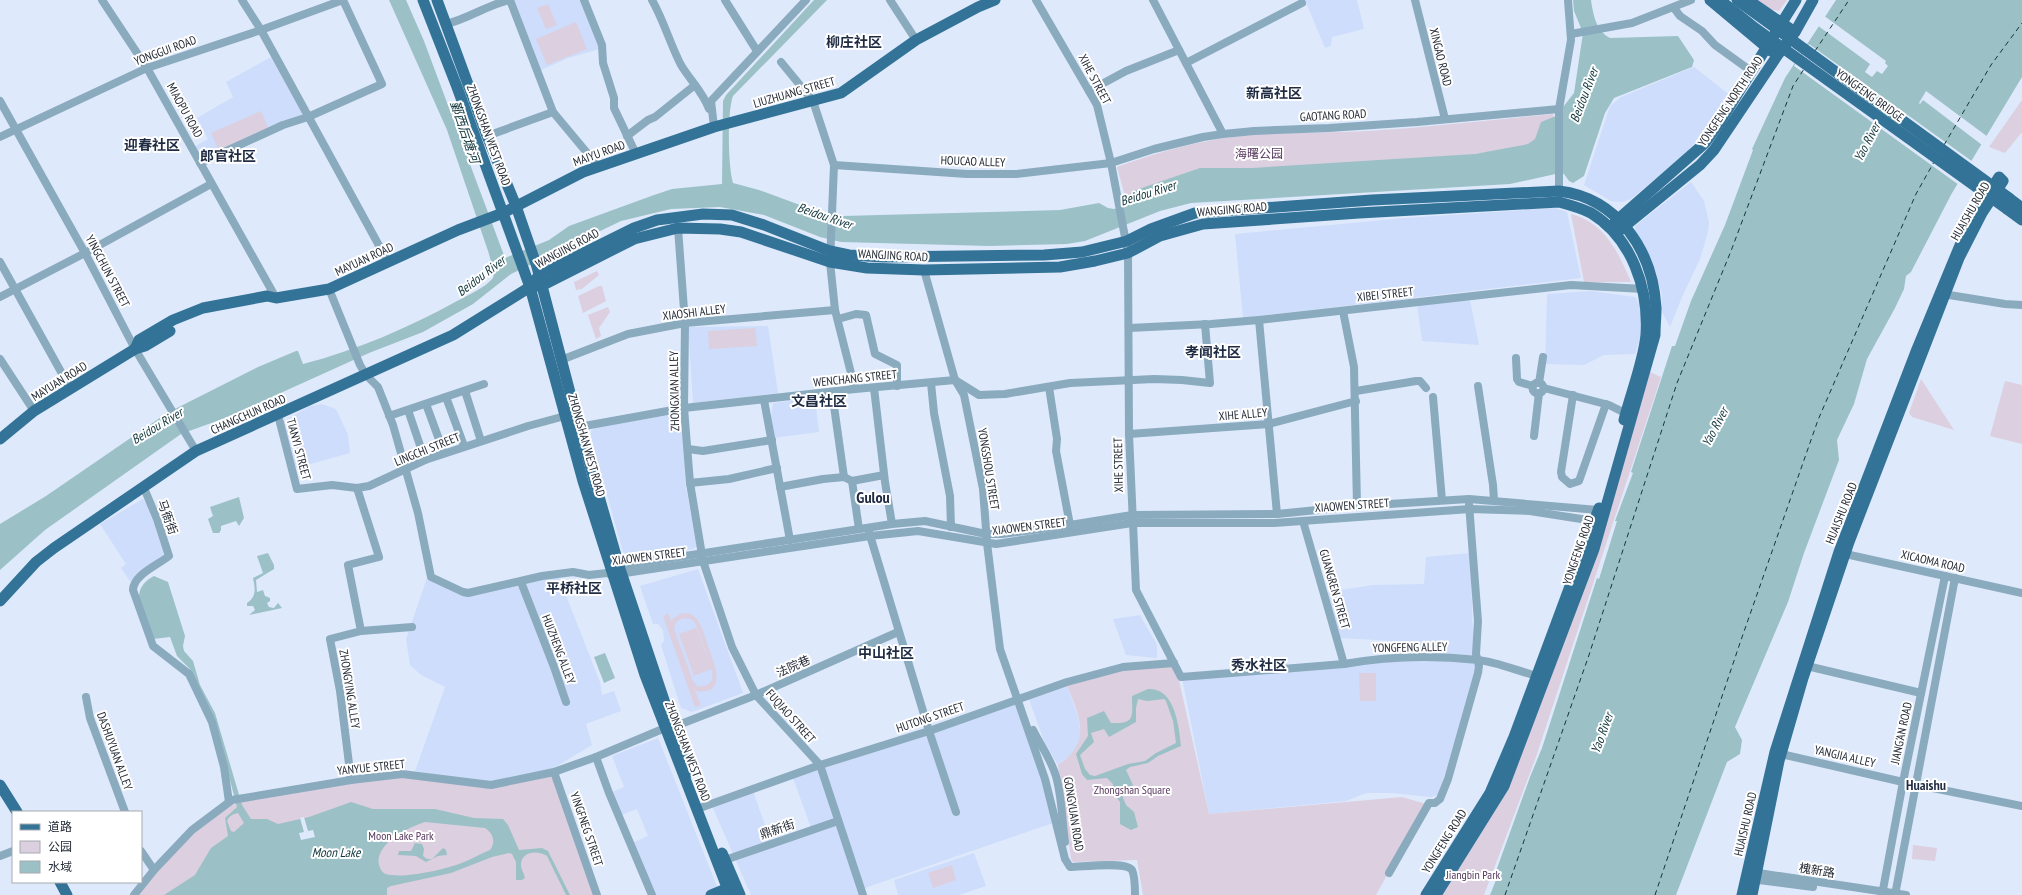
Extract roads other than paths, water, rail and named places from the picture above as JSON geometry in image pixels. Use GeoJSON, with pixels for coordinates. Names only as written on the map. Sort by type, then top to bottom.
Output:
{"type":"FeatureCollection","features":[{"type":"Feature","properties":{"kind":"main road","name":"ZHONGSHAN WEST ROAD"},"geometry":{"type":"LineString","coordinates":[[423,0],[457,87],[500,214],[517,250],[530,287],[539,315],[565,416],[614,571],[669,728],[733,892]]}},
{"type":"Feature","properties":{"kind":"main road","name":"ZHONGSHAN WEST ROAD"},"geometry":{"type":"LineString","coordinates":[[437,0],[487,136],[516,206],[540,276],[614,571]]}},
{"type":"Feature","properties":{"kind":"main road","name":"LIUZHUANG STREET"},"geometry":{"type":"LineString","coordinates":[[714,127],[841,93],[916,40],[978,7],[995,0]]}},
{"type":"Feature","properties":{"kind":"main road"},"geometry":{"type":"LineString","coordinates":[[1710,0],[1776,56]]}},
{"type":"Feature","properties":{"kind":"main road","name":"YONGFENG BRIDGE"},"geometry":{"type":"LineString","coordinates":[[1720,0],[1754,28],[2008,203]]}},
{"type":"Feature","properties":{"kind":"main road","name":"YONGFENG BRIDGE"},"geometry":{"type":"LineString","coordinates":[[1737,0],[2008,203]]}},
{"type":"Feature","properties":{"kind":"main road"},"geometry":{"type":"LineString","coordinates":[[1748,0],[1781,24],[1795,32]]}},
{"type":"Feature","properties":{"kind":"main road","name":"YONGFENG NORTH ROAD"},"geometry":{"type":"LineString","coordinates":[[1612,231],[1705,142],[1796,0]]}},
{"type":"Feature","properties":{"kind":"main road","name":"YONGFENG NORTH ROAD"},"geometry":{"type":"LineString","coordinates":[[1622,222],[1700,165],[1714,150],[1776,56],[1795,32],[1813,0]]}},
{"type":"Feature","properties":{"kind":"main road","name":"MAIYU ROAD"},"geometry":{"type":"LineString","coordinates":[[500,214],[583,172],[714,127]]}},
{"type":"Feature","properties":{"kind":"main road","name":"HUAISHU ROAD"},"geometry":{"type":"LineString","coordinates":[[1742,895],[1751,875],[1781,754],[1842,553],[1923,352],[1943,294],[1959,258],[1982,213],[2003,181],[1999,177],[1968,226],[1917,349],[1842,553],[1775,752],[1751,875],[1752,895]]}},
{"type":"Feature","properties":{"kind":"main road","name":"WANGJING ROAD"},"geometry":{"type":"LineString","coordinates":[[530,287],[540,276],[634,228],[657,220],[688,215],[732,215],[764,225],[830,251],[849,255],[884,257],[1044,255],[1082,252],[1127,241],[1151,229],[1194,213],[1372,200],[1560,191],[1575,193],[1601,205]]}},
{"type":"Feature","properties":{"kind":"main road","name":"WANGJING ROAD"},"geometry":{"type":"LineString","coordinates":[[540,276],[634,239],[678,228],[720,229],[741,232],[830,262],[867,268],[924,270],[1060,267],[1095,261],[1128,252],[1160,236],[1203,224],[1359,213],[1560,202],[1578,207],[1600,219]]}},
{"type":"Feature","properties":{"kind":"main road"},"geometry":{"type":"LineString","coordinates":[[2008,203],[2022,208]]}},
{"type":"Feature","properties":{"kind":"main road"},"geometry":{"type":"LineString","coordinates":[[2008,203],[2022,220]]}},
{"type":"Feature","properties":{"kind":"main road","name":"YONGFENG ROAD"},"geometry":{"type":"LineString","coordinates":[[1436,895],[1504,786],[1594,549],[1651,354],[1655,335],[1656,308],[1653,288],[1640,248],[1622,222],[1601,205]]}},
{"type":"Feature","properties":{"kind":"main road","name":"MAYUAN ROAD"},"geometry":{"type":"LineString","coordinates":[[1,436],[34,411],[70,388],[135,349],[145,346],[182,324],[209,314],[270,303],[276,298],[329,289],[458,230],[500,214]]}},
{"type":"Feature","properties":{"kind":"main road","name":"YONGFENG ROAD"},"geometry":{"type":"LineString","coordinates":[[1426,895],[1490,793],[1537,676],[1596,516],[1643,351],[1646,334],[1643,289],[1634,263],[1626,248],[1600,219]]}},
{"type":"Feature","properties":{"kind":"main road","name":"CHANGCHUN ROAD"},"geometry":{"type":"LineString","coordinates":[[0,601],[36,562],[54,548],[144,488],[196,451],[278,415],[363,370],[454,335],[530,287]]}},
{"type":"Feature","properties":{"kind":"main road"},"geometry":{"type":"LineString","coordinates":[[0,785],[16,811]]}},
{"type":"Feature","properties":{"kind":"main road"},"geometry":{"type":"LineString","coordinates":[[0,798],[12,817]]}},
{"type":"Feature","properties":{"kind":"main road","name":"ZHONGSHAN WEST ROAD"},"geometry":{"type":"LineString","coordinates":[[700,808],[725,860],[733,892]]}},
{"type":"Feature","properties":{"kind":"main road"},"geometry":{"type":"LineString","coordinates":[[53,883],[59,895]]}},
{"type":"Feature","properties":{"kind":"main road"},"geometry":{"type":"LineString","coordinates":[[61,883],[67,895]]}},
{"type":"Feature","properties":{"kind":"main road"},"geometry":{"type":"LineString","coordinates":[[711,895],[733,892]]}},
{"type":"Feature","properties":{"kind":"street","name":"MIAOPU ROAD"},"geometry":{"type":"LineString","coordinates":[[102,0],[148,68],[211,184],[276,298]]}},
{"type":"Feature","properties":{"kind":"street"},"geometry":{"type":"LineString","coordinates":[[242,0],[261,30],[388,262]]}},
{"type":"Feature","properties":{"kind":"street","name":"YONGGUI ROAD"},"geometry":{"type":"LineString","coordinates":[[0,137],[148,68],[261,30],[330,3],[343,0]]}},
{"type":"Feature","properties":{"kind":"street"},"geometry":{"type":"LineString","coordinates":[[200,163],[283,125],[308,117],[382,84],[343,0]]}},
{"type":"Feature","properties":{"kind":"street"},"geometry":{"type":"LineString","coordinates":[[446,24],[456,22],[487,6],[509,0],[553,112],[598,166]]}},
{"type":"Feature","properties":{"kind":"street"},"geometry":{"type":"LineString","coordinates":[[584,0],[602,45],[602,63],[614,98],[614,108],[636,154]]}},
{"type":"Feature","properties":{"kind":"street"},"geometry":{"type":"LineString","coordinates":[[652,0],[662,17],[681,65],[705,99],[714,127]]}},
{"type":"Feature","properties":{"kind":"street"},"geometry":{"type":"LineString","coordinates":[[725,0],[757,51]]}},
{"type":"Feature","properties":{"kind":"street"},"geometry":{"type":"LineString","coordinates":[[714,127],[711,101],[806,0]]}},
{"type":"Feature","properties":{"kind":"street","name":"XIHE STREET"},"geometry":{"type":"LineString","coordinates":[[1036,0],[1097,105],[1119,200],[1128,252],[1130,381],[1129,434],[1136,590],[1181,677]]}},
{"type":"Feature","properties":{"kind":"street"},"geometry":{"type":"LineString","coordinates":[[1153,0],[1223,134]]}},
{"type":"Feature","properties":{"kind":"street","name":"XINGAO ROAD"},"geometry":{"type":"LineString","coordinates":[[1415,0],[1445,119]]}},
{"type":"Feature","properties":{"kind":"street"},"geometry":{"type":"LineString","coordinates":[[1560,202],[1560,109],[1571,40],[1568,0]]}},
{"type":"Feature","properties":{"kind":"street"},"geometry":{"type":"LineString","coordinates":[[1571,34],[1632,23],[1674,8],[1691,0]]}},
{"type":"Feature","properties":{"kind":"street"},"geometry":{"type":"LineString","coordinates":[[893,1],[916,40]]}},
{"type":"Feature","properties":{"kind":"street"},"geometry":{"type":"LineString","coordinates":[[1186,63],[1304,1]]}},
{"type":"Feature","properties":{"kind":"street"},"geometry":{"type":"LineString","coordinates":[[1674,8],[1680,16],[1702,32],[1715,45],[1751,71]]}},
{"type":"Feature","properties":{"kind":"street"},"geometry":{"type":"LineString","coordinates":[[1089,90],[1126,71],[1179,50]]}},
{"type":"Feature","properties":{"kind":"street"},"geometry":{"type":"LineString","coordinates":[[781,62],[813,101],[834,165],[830,262],[835,310],[855,389]]}},
{"type":"Feature","properties":{"kind":"street"},"geometry":{"type":"LineString","coordinates":[[627,136],[648,120],[655,117],[695,85]]}},
{"type":"Feature","properties":{"kind":"street","name":"YINGCHUN STREET"},"geometry":{"type":"LineString","coordinates":[[0,101],[85,253],[135,349],[196,451]]}},
{"type":"Feature","properties":{"kind":"street","name":"GAOTANG ROAD"},"geometry":{"type":"LineString","coordinates":[[1111,163],[1154,148],[1223,134],[1254,131],[1329,128],[1560,109]]}},
{"type":"Feature","properties":{"kind":"street"},"geometry":{"type":"LineString","coordinates":[[487,136],[553,112]]}},
{"type":"Feature","properties":{"kind":"street","name":"HOUCAO ALLEY"},"geometry":{"type":"LineString","coordinates":[[834,165],[967,174],[1016,174],[1111,163]]}},
{"type":"Feature","properties":{"kind":"street"},"geometry":{"type":"LineString","coordinates":[[0,297],[85,253],[211,184]]}},
{"type":"Feature","properties":{"kind":"street","name":"ZHONGXIAN ALLEY"},"geometry":{"type":"LineString","coordinates":[[678,228],[685,323],[684,408],[690,482],[701,552]]}},
{"type":"Feature","properties":{"kind":"street"},"geometry":{"type":"LineString","coordinates":[[0,262],[70,388]]}},
{"type":"Feature","properties":{"kind":"street","name":"YONGSHOU STREET"},"geometry":{"type":"LineString","coordinates":[[924,270],[955,380],[964,395],[982,488],[1000,649],[1018,698]]}},
{"type":"Feature","properties":{"kind":"street","name":"XIBEI STREET"},"geometry":{"type":"LineString","coordinates":[[1129,328],[1259,320],[1571,285],[1643,289]]}},
{"type":"Feature","properties":{"kind":"street"},"geometry":{"type":"LineString","coordinates":[[329,289],[351,345],[363,370],[378,387],[389,416],[418,513],[431,577],[466,593],[521,582],[542,576],[573,572],[589,575],[614,571]]}},
{"type":"Feature","properties":{"kind":"street"},"geometry":{"type":"LineString","coordinates":[[1943,294],[2005,304],[2022,305]]}},
{"type":"Feature","properties":{"kind":"street","name":"XIAOSHI ALLEY"},"geometry":{"type":"LineString","coordinates":[[561,360],[628,334],[685,323],[835,310]]}},
{"type":"Feature","properties":{"kind":"street"},"geometry":{"type":"LineString","coordinates":[[1343,311],[1354,367],[1356,391],[1357,506]]}},
{"type":"Feature","properties":{"kind":"street"},"geometry":{"type":"LineString","coordinates":[[838,319],[856,314],[866,315],[875,354],[896,365],[897,386]]}},
{"type":"Feature","properties":{"kind":"street"},"geometry":{"type":"LineString","coordinates":[[1259,320],[1277,514]]}},
{"type":"Feature","properties":{"kind":"street"},"geometry":{"type":"LineString","coordinates":[[955,380],[980,395],[1005,394],[1070,383],[1182,380],[1210,383],[1205,324]]}},
{"type":"Feature","properties":{"kind":"street"},"geometry":{"type":"LineString","coordinates":[[1534,436],[1543,357]]}},
{"type":"Feature","properties":{"kind":"street"},"geometry":{"type":"LineString","coordinates":[[1516,358],[1517,379],[1519,382],[1606,404],[1626,413]]}},
{"type":"Feature","properties":{"kind":"street"},"geometry":{"type":"LineString","coordinates":[[0,359],[34,411]]}},
{"type":"Feature","properties":{"kind":"street","name":"WENCHANG STREET"},"geometry":{"type":"LineString","coordinates":[[579,427],[684,408],[855,389],[955,380]]}},
{"type":"Feature","properties":{"kind":"street"},"geometry":{"type":"LineString","coordinates":[[1356,391],[1416,381],[1420,381],[1426,388]]}},
{"type":"Feature","properties":{"kind":"street"},"geometry":{"type":"LineString","coordinates":[[931,383],[934,413],[950,496],[951,527]]}},
{"type":"Feature","properties":{"kind":"street"},"geometry":{"type":"LineString","coordinates":[[389,416],[484,384]]}},
{"type":"Feature","properties":{"kind":"street"},"geometry":{"type":"LineString","coordinates":[[1478,386],[1494,500]]}},
{"type":"Feature","properties":{"kind":"street"},"geometry":{"type":"LineString","coordinates":[[1050,387],[1057,439],[1056,452],[1070,526]]}},
{"type":"Feature","properties":{"kind":"street"},"geometry":{"type":"LineString","coordinates":[[874,388],[884,475],[892,524]]}},
{"type":"Feature","properties":{"kind":"street"},"geometry":{"type":"LineString","coordinates":[[465,391],[481,441]]}},
{"type":"Feature","properties":{"kind":"street"},"geometry":{"type":"LineString","coordinates":[[832,392],[844,477]]}},
{"type":"Feature","properties":{"kind":"street"},"geometry":{"type":"LineString","coordinates":[[1573,395],[1561,472],[1562,477],[1570,484],[1579,481],[1606,404]]}},
{"type":"Feature","properties":{"kind":"street"},"geometry":{"type":"LineString","coordinates":[[446,397],[464,446]]}},
{"type":"Feature","properties":{"kind":"street"},"geometry":{"type":"LineString","coordinates":[[1433,397],[1442,500]]}},
{"type":"Feature","properties":{"kind":"street"},"geometry":{"type":"LineString","coordinates":[[764,400],[790,540]]}},
{"type":"Feature","properties":{"kind":"street","name":"XIHE ALLEY"},"geometry":{"type":"LineString","coordinates":[[1129,434],[1269,424],[1356,401]]}},
{"type":"Feature","properties":{"kind":"street"},"geometry":{"type":"LineString","coordinates":[[426,404],[444,453]]}},
{"type":"Feature","properties":{"kind":"street"},"geometry":{"type":"LineString","coordinates":[[408,410],[425,460]]}},
{"type":"Feature","properties":{"kind":"street","name":"TIANYI STREET"},"geometry":{"type":"LineString","coordinates":[[278,415],[297,489],[332,485],[357,488]]}},
{"type":"Feature","properties":{"kind":"street","name":"LINGCHI STREET"},"geometry":{"type":"LineString","coordinates":[[357,488],[369,486],[405,471],[425,460],[464,446],[565,416]]}},
{"type":"Feature","properties":{"kind":"street"},"geometry":{"type":"LineString","coordinates":[[688,449],[702,451],[772,440]]}},
{"type":"Feature","properties":{"kind":"street"},"geometry":{"type":"LineString","coordinates":[[690,482],[729,479],[777,468]]}},
{"type":"Feature","properties":{"kind":"street"},"geometry":{"type":"LineString","coordinates":[[780,487],[844,477],[852,481],[884,475]]}},
{"type":"Feature","properties":{"kind":"street"},"geometry":{"type":"LineString","coordinates":[[852,481],[859,529]]}},
{"type":"Feature","properties":{"kind":"street","name":"马衙街"},"geometry":{"type":"LineString","coordinates":[[144,488],[158,519],[169,556],[141,575],[133,585],[133,590],[153,646],[189,674],[212,722],[224,767],[230,801]]}},
{"type":"Feature","properties":{"kind":"street"},"geometry":{"type":"LineString","coordinates":[[357,488],[379,557],[348,565],[360,631],[412,627]]}},
{"type":"Feature","properties":{"kind":"street"},"geometry":{"type":"LineString","coordinates":[[1389,873],[1429,803],[1440,799],[1448,779],[1478,674],[1478,621],[1469,498]]}},
{"type":"Feature","properties":{"kind":"street","name":"XIAOWEN STREET"},"geometry":{"type":"LineString","coordinates":[[614,571],[703,561],[869,532],[892,524],[925,521],[986,534],[1132,519],[1277,514],[1357,506],[1469,498],[1494,500],[1596,516]]}},
{"type":"Feature","properties":{"kind":"street","name":"XIAOWEN STREET"},"geometry":{"type":"LineString","coordinates":[[614,571],[701,552],[859,529],[869,532],[918,532],[996,544],[1132,519],[1274,523],[1470,509],[1530,511],[1596,516]]}},
{"type":"Feature","properties":{"kind":"street","name":"GUANGREN STREET"},"geometry":{"type":"LineString","coordinates":[[1303,521],[1344,664]]}},
{"type":"Feature","properties":{"kind":"street"},"geometry":{"type":"LineString","coordinates":[[869,532],[928,731],[956,812]]}},
{"type":"Feature","properties":{"kind":"street","name":"FUQIAO STREET"},"geometry":{"type":"LineString","coordinates":[[701,552],[732,647],[756,695],[820,765],[863,895]]}},
{"type":"Feature","properties":{"kind":"street","name":"XICAOMA ROAD"},"geometry":{"type":"LineString","coordinates":[[1842,553],[2022,593]]}},
{"type":"Feature","properties":{"kind":"street","name":"JIANG'AN ROAD"},"geometry":{"type":"LineString","coordinates":[[1880,894],[1945,576]]}},
{"type":"Feature","properties":{"kind":"street","name":"JIANG'AN ROAD"},"geometry":{"type":"LineString","coordinates":[[1895,894],[1955,578]]}},
{"type":"Feature","properties":{"kind":"street","name":"HUIZHENG ALLEY"},"geometry":{"type":"LineString","coordinates":[[521,582],[566,702]]}},
{"type":"Feature","properties":{"kind":"street","name":"ZHONGYING ALLEY"},"geometry":{"type":"LineString","coordinates":[[351,780],[340,691],[330,639],[360,631]]}},
{"type":"Feature","properties":{"kind":"street","name":"法院巷"},"geometry":{"type":"LineString","coordinates":[[669,728],[756,695],[898,632]]}},
{"type":"Feature","properties":{"kind":"street","name":"YONGFENG ALLEY"},"geometry":{"type":"LineString","coordinates":[[1181,677],[1344,664],[1364,660],[1421,657],[1477,660],[1537,676]]}},
{"type":"Feature","properties":{"kind":"street","name":"HUTONG STREET"},"geometry":{"type":"LineString","coordinates":[[700,808],[820,765],[928,731],[1018,698],[1067,682],[1123,668],[1174,663]]}},
{"type":"Feature","properties":{"kind":"street"},"geometry":{"type":"LineString","coordinates":[[1807,666],[1921,693]]}},
{"type":"Feature","properties":{"kind":"street","name":"DASHUYUAN ALLEY"},"geometry":{"type":"LineString","coordinates":[[86,698],[90,718],[125,811]]}},
{"type":"Feature","properties":{"kind":"street","name":"GONGYUAN ROAD"},"geometry":{"type":"LineString","coordinates":[[1018,698],[1045,779],[1066,864],[1070,867],[1117,865],[1127,867],[1133,873],[1136,895]]}},
{"type":"Feature","properties":{"kind":"street","name":"GONGYUAN ROAD"},"geometry":{"type":"LineString","coordinates":[[1018,698],[1057,779],[1070,863],[1119,862],[1131,864],[1136,869],[1139,895]]}},
{"type":"Feature","properties":{"kind":"street","name":"YANYUE STREET"},"geometry":{"type":"LineString","coordinates":[[134,895],[154,870],[192,830],[230,801],[243,797],[351,780],[402,774],[491,784],[554,772],[669,728]]}},
{"type":"Feature","properties":{"kind":"street","name":"YANGJIA ALLEY"},"geometry":{"type":"LineString","coordinates":[[1781,754],[1903,782],[2022,806]]}},
{"type":"Feature","properties":{"kind":"street"},"geometry":{"type":"LineString","coordinates":[[596,757],[608,793],[652,895]]}},
{"type":"Feature","properties":{"kind":"street","name":"YINGFNEG STREET"},"geometry":{"type":"LineString","coordinates":[[554,772],[597,895]]}},
{"type":"Feature","properties":{"kind":"street","name":"鼎新街"},"geometry":{"type":"LineString","coordinates":[[725,860],[838,821]]}},
{"type":"Feature","properties":{"kind":"street"},"geometry":{"type":"LineString","coordinates":[[0,856],[12,851]]}},
{"type":"Feature","properties":{"kind":"street"},"geometry":{"type":"LineString","coordinates":[[142,852],[154,870]]}},
{"type":"Feature","properties":{"kind":"street"},"geometry":{"type":"LineString","coordinates":[[1751,875],[1880,894],[1906,895]]}},
{"type":"Feature","properties":{"kind":"water","name":"Beidou River"},"geometry":{"type":"Polygon","coordinates":[[[389,0],[406,0],[424,41],[505,258],[549,240],[569,226],[654,195],[672,189],[722,184],[723,101],[726,95],[814,0],[827,0],[733,96],[729,126],[731,175],[733,183],[759,190],[819,212],[843,216],[1060,210],[1099,203],[1108,208],[1114,209],[1126,205],[1130,194],[1133,191],[1200,168],[1252,168],[1475,154],[1528,144],[1535,139],[1541,122],[1556,116],[1574,93],[1583,33],[1574,11],[1573,0],[1591,0],[1598,27],[1610,38],[1678,36],[1694,60],[1692,67],[1614,98],[1605,113],[1584,176],[1573,183],[1569,181],[1564,174],[1560,173],[1510,184],[1191,203],[1160,211],[1085,241],[1067,244],[989,246],[841,242],[820,237],[764,215],[720,207],[671,209],[621,221],[511,274],[473,304],[423,332],[369,353],[225,418],[181,434],[45,530],[0,570],[0,524],[46,496],[167,413],[258,367],[296,351],[298,351],[303,364],[363,345],[401,329],[471,294],[486,285],[493,278],[494,273],[489,254],[447,130],[389,0]]]}},
{"type":"Feature","properties":{"kind":"water","name":"Yao River"},"geometry":{"type":"Polygon","coordinates":[[[1836,0],[2022,0],[2022,77],[1952,193],[1911,272],[1906,276],[1904,289],[1867,359],[1854,404],[1837,440],[1839,460],[1804,553],[1788,602],[1735,727],[1742,740],[1740,754],[1727,762],[1676,895],[1490,895],[1498,875],[1495,874],[1542,748],[1597,578],[1599,579],[1617,521],[1615,521],[1633,473],[1631,472],[1672,346],[1675,346],[1691,301],[1725,225],[1753,150],[1752,149],[1785,78],[1836,0]]]}},
{"type":"Feature","properties":{"kind":"water"},"geometry":{"type":"Polygon","coordinates":[[[239,497],[244,518],[239,526],[236,521],[221,526],[219,533],[213,533],[208,519],[213,516],[210,507],[239,497]]]}},
{"type":"Feature","properties":{"kind":"water"},"geometry":{"type":"Polygon","coordinates":[[[268,553],[274,565],[274,569],[256,580],[257,592],[263,590],[265,596],[270,598],[270,601],[267,603],[269,607],[274,608],[278,603],[282,608],[249,615],[255,610],[253,606],[247,606],[247,603],[254,595],[253,578],[263,573],[257,556],[268,553]]]}},
{"type":"Feature","properties":{"kind":"water","name":"Moon Lake"},"geometry":{"type":"Polygon","coordinates":[[[154,576],[168,582],[185,636],[183,646],[184,651],[193,661],[200,685],[215,713],[242,805],[251,819],[267,819],[278,824],[309,817],[351,802],[373,809],[435,809],[474,818],[503,819],[508,825],[519,850],[542,848],[548,851],[570,895],[566,895],[547,856],[539,853],[527,854],[522,860],[521,867],[525,878],[522,880],[516,880],[516,862],[512,854],[509,853],[492,857],[451,873],[391,886],[387,888],[387,895],[164,895],[195,875],[211,848],[228,836],[225,818],[237,807],[226,765],[190,669],[177,656],[170,637],[153,639],[139,597],[142,587],[154,576]],[[238,813],[231,816],[227,821],[231,831],[234,832],[244,823],[238,813]],[[425,822],[402,832],[387,843],[379,857],[379,865],[383,873],[393,875],[412,875],[443,869],[467,861],[490,850],[492,847],[492,835],[485,828],[425,822]]]}},
{"type":"Feature","properties":{"kind":"water"},"geometry":{"type":"Polygon","coordinates":[[[605,653],[615,678],[604,683],[594,657],[605,653]]]}},
{"type":"Feature","properties":{"kind":"water"},"geometry":{"type":"Polygon","coordinates":[[[1148,689],[1157,690],[1164,694],[1170,701],[1177,719],[1181,746],[1158,756],[1148,763],[1130,767],[1126,770],[1133,785],[1122,795],[1126,805],[1134,812],[1138,827],[1131,830],[1120,824],[1120,802],[1112,791],[1113,784],[1107,778],[1087,780],[1082,774],[1076,754],[1088,736],[1087,718],[1104,711],[1111,723],[1125,722],[1129,720],[1132,714],[1132,696],[1148,689]],[[1138,699],[1136,708],[1136,722],[1109,737],[1104,729],[1091,733],[1094,742],[1080,755],[1085,769],[1090,775],[1095,776],[1128,764],[1145,761],[1156,753],[1176,743],[1173,721],[1166,701],[1164,699],[1147,701],[1138,699]]]}},
{"type":"Feature","properties":{"kind":"water"},"geometry":{"type":"Polygon","coordinates":[[[415,843],[422,844],[424,849],[423,856],[427,859],[432,859],[426,862],[416,856],[398,855],[399,851],[411,851],[415,843]]]}},
{"type":"Feature","properties":{"kind":"water"},"geometry":{"type":"Polygon","coordinates":[[[443,848],[446,850],[447,855],[438,856],[432,859],[443,848]]]}},
{"type":"Feature","properties":{"kind":"district","name":"柳庄社区"},"geometry":{"type":"Point","coordinates":[854,42]}},
{"type":"Feature","properties":{"kind":"district","name":"新高社区"},"geometry":{"type":"Point","coordinates":[1274,93]}},
{"type":"Feature","properties":{"kind":"district","name":"迎春社区"},"geometry":{"type":"Point","coordinates":[152,145]}},
{"type":"Feature","properties":{"kind":"district","name":"郎官社区"},"geometry":{"type":"Point","coordinates":[228,156]}},
{"type":"Feature","properties":{"kind":"district","name":"孝闻社区"},"geometry":{"type":"Point","coordinates":[1213,352]}},
{"type":"Feature","properties":{"kind":"district","name":"文昌社区"},"geometry":{"type":"Point","coordinates":[819,401]}},
{"type":"Feature","properties":{"kind":"district","name":"Gulou"},"geometry":{"type":"Point","coordinates":[873,497]}},
{"type":"Feature","properties":{"kind":"district","name":"平桥社区"},"geometry":{"type":"Point","coordinates":[574,588]}},
{"type":"Feature","properties":{"kind":"district","name":"中山社区"},"geometry":{"type":"Point","coordinates":[886,653]}},
{"type":"Feature","properties":{"kind":"district","name":"秀水社区"},"geometry":{"type":"Point","coordinates":[1259,665]}},
{"type":"Feature","properties":{"kind":"district","name":"Huaishu"},"geometry":{"type":"Point","coordinates":[1926,785]}},
{"type":"Feature","properties":{"kind":"water label","name":"鄞西后塘河"},"geometry":{"type":"Point","coordinates":[465,132]}},
{"type":"Feature","properties":{"kind":"park label","name":"海曙公园"},"geometry":{"type":"Point","coordinates":[1259,153]}},
{"type":"Feature","properties":{"kind":"park label","name":"Zhongshan Square"},"geometry":{"type":"Point","coordinates":[1132,789]}},
{"type":"Feature","properties":{"kind":"park label","name":"Moon Lake Park"},"geometry":{"type":"Point","coordinates":[401,835]}},
{"type":"Feature","properties":{"kind":"park label","name":"Jiangbin Park"},"geometry":{"type":"Point","coordinates":[1473,874]}}]}
